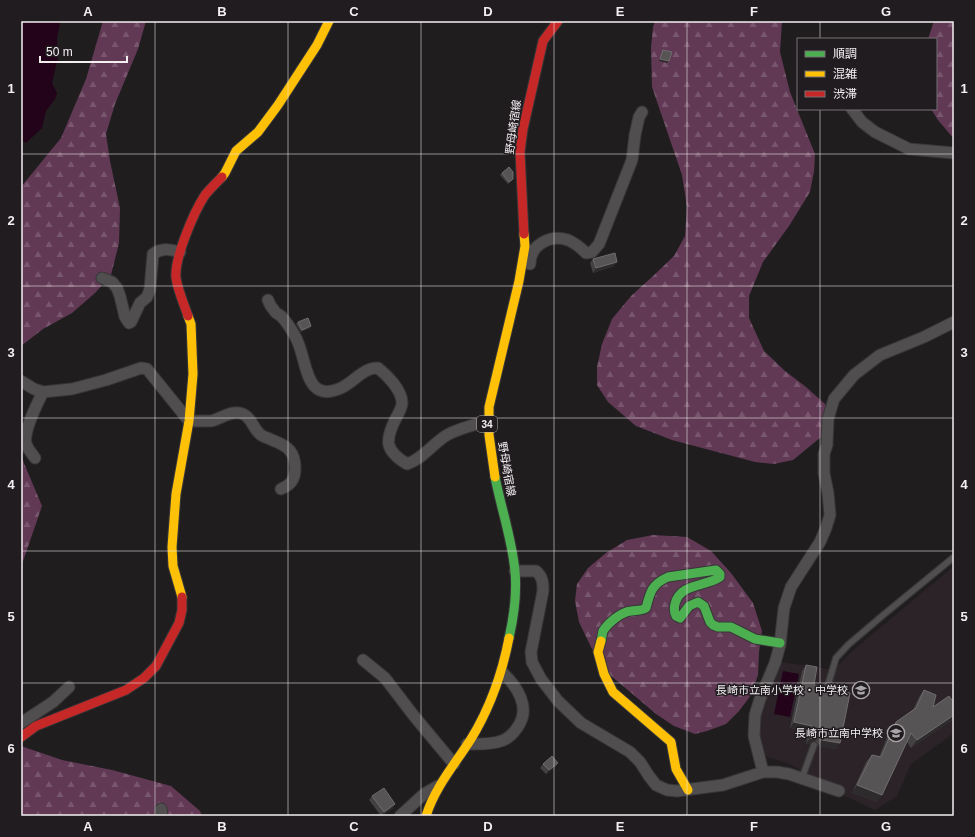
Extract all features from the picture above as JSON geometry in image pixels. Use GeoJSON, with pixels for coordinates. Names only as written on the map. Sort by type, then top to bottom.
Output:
{"type":"FeatureCollection","features":[{"type":"Feature","properties":{"kind":"street"},"geometry":{"type":"LineString","coordinates":[[21,737],[36,726],[126,690],[144,678],[156,666],[179,623],[182,610],[182,597],[173,566],[172,547],[176,494],[189,421],[194,374],[191,324],[176,277],[180,252],[199,206],[206,194],[225,173],[236,151],[258,132],[278,105],[318,46],[329,21]]}},
{"type":"Feature","properties":{"kind":"street","name":"野母崎宿線"},"geometry":{"type":"LineString","coordinates":[[426,816],[432,800],[467,744],[490,702],[502,672],[510,632],[515,590],[515,571],[490,444],[488,421],[489,407],[520,275],[525,246],[520,152],[523,129],[543,42],[558,21]]}},
{"type":"Feature","properties":{"kind":"street"},"geometry":{"type":"LineString","coordinates":[[853,110],[862,122],[871,129],[909,149],[954,153]]}},
{"type":"Feature","properties":{"kind":"street"},"geometry":{"type":"LineString","coordinates":[[520,275],[526,274],[530,268],[530,259],[533,250],[537,245],[547,240],[557,238],[566,239],[586,252],[592,252],[599,244],[632,160],[635,135],[639,117],[642,112]]}},
{"type":"Feature","properties":{"kind":"street"},"geometry":{"type":"LineString","coordinates":[[102,278],[112,282],[117,288],[125,317],[129,323],[132,322],[140,304],[148,297],[153,254],[161,249],[180,252]]}},
{"type":"Feature","properties":{"kind":"street"},"geometry":{"type":"LineString","coordinates":[[268,300],[274,311],[288,324],[295,335],[300,346],[308,376],[312,384],[319,390],[327,392],[340,388],[366,370],[373,367],[378,368],[394,384],[402,404],[389,432],[388,444],[391,451],[400,460],[407,464],[423,456],[447,435],[488,421]]}},
{"type":"Feature","properties":{"kind":"street"},"geometry":{"type":"LineString","coordinates":[[762,772],[754,736],[755,715],[775,663],[780,643],[784,608],[790,587],[820,542],[830,515],[824,473],[824,454],[827,445],[828,419],[834,399],[854,375],[880,356],[918,340],[954,322]]}},
{"type":"Feature","properties":{"kind":"street"},"geometry":{"type":"LineString","coordinates":[[21,381],[34,389],[43,392],[72,389],[106,380],[141,368],[147,369],[189,421]]}},
{"type":"Feature","properties":{"kind":"street"},"geometry":{"type":"LineString","coordinates":[[35,458],[26,445],[26,439],[27,431],[43,392]]}},
{"type":"Feature","properties":{"kind":"street"},"geometry":{"type":"LineString","coordinates":[[189,421],[211,421],[236,413],[248,417],[261,435],[288,447],[292,453],[295,463],[293,480],[288,486],[281,489]]}},
{"type":"Feature","properties":{"kind":"street"},"geometry":{"type":"LineString","coordinates":[[688,790],[676,769],[671,742],[621,700],[608,685],[598,652],[602,632],[609,624],[629,610],[643,610],[646,608],[650,593],[654,586],[661,580],[716,570],[720,574],[720,577],[716,580],[689,587],[681,593],[675,604],[674,612],[676,616],[680,618],[689,606],[698,602],[704,606],[710,622],[713,625],[718,627],[731,627],[755,639],[780,643]]}},
{"type":"Feature","properties":{"kind":"street"},"geometry":{"type":"LineString","coordinates":[[515,571],[536,571],[542,577],[543,591],[531,652],[532,662],[548,689],[581,723],[630,752],[640,762],[648,776],[656,785],[667,790],[677,792],[724,785],[762,772],[777,772],[802,778],[839,791]]}},
{"type":"Feature","properties":{"kind":"street"},"geometry":{"type":"LineString","coordinates":[[363,660],[385,678],[454,764]]}},
{"type":"Feature","properties":{"kind":"street"},"geometry":{"type":"LineString","coordinates":[[467,744],[490,744],[502,741],[511,736],[519,725],[524,704],[513,682],[502,672]]}},
{"type":"Feature","properties":{"kind":"street"},"geometry":{"type":"LineString","coordinates":[[21,723],[53,702],[69,686]]}},
{"type":"Feature","properties":{"kind":"street"},"geometry":{"type":"LineString","coordinates":[[400,816],[424,794],[441,785]]}},
{"type":"Feature","properties":{"kind":"lane"},"geometry":{"type":"LineString","coordinates":[[826,694],[836,658],[848,645],[954,557]]}},
{"type":"Feature","properties":{"kind":"lane"},"geometry":{"type":"LineString","coordinates":[[802,778],[814,745]]}},
{"type":"Feature","properties":{"kind":"shaded area"},"geometry":{"type":"Polygon","coordinates":[[[21,21],[61,21],[57,38],[58,57],[52,83],[57,93],[55,99],[46,111],[42,128],[26,143],[21,140],[21,21]]]}},
{"type":"Feature","properties":{"kind":"shaded area","name":"長崎市立南小学校・中学校"},"geometry":{"type":"Polygon","coordinates":[[[954,566],[954,733],[911,764],[897,796],[875,810],[839,793],[790,764],[767,757],[761,749],[759,735],[760,718],[763,700],[781,662],[834,670],[850,653],[954,566]]]}},
{"type":"Feature","properties":{"kind":"shaded area"},"geometry":{"type":"Polygon","coordinates":[[[783,671],[799,674],[790,717],[774,714],[783,671]]]}},
{"type":"Feature","properties":{"kind":"green space"},"geometry":{"type":"Polygon","coordinates":[[[103,21],[146,21],[138,49],[115,104],[106,134],[120,208],[119,243],[111,275],[95,293],[72,313],[43,329],[21,346],[21,187],[61,138],[86,79],[103,21]]]}},
{"type":"Feature","properties":{"kind":"green space"},"geometry":{"type":"Polygon","coordinates":[[[655,21],[782,21],[780,52],[790,92],[815,154],[814,171],[810,192],[789,226],[763,262],[749,296],[749,318],[764,351],[785,371],[825,404],[832,419],[826,433],[793,460],[774,464],[755,462],[672,440],[636,426],[608,402],[597,385],[597,367],[602,344],[612,319],[631,296],[674,256],[685,236],[687,207],[682,175],[652,87],[651,48],[655,21]]]}},
{"type":"Feature","properties":{"kind":"green space"},"geometry":{"type":"Polygon","coordinates":[[[934,21],[954,21],[954,139],[932,110],[937,110],[937,38],[928,38],[934,21]]]}},
{"type":"Feature","properties":{"kind":"green space"},"geometry":{"type":"Polygon","coordinates":[[[21,456],[42,506],[21,567],[21,456]]]}},
{"type":"Feature","properties":{"kind":"green space"},"geometry":{"type":"Polygon","coordinates":[[[653,535],[687,537],[711,551],[731,573],[753,603],[762,631],[758,675],[751,695],[739,711],[726,724],[695,734],[674,726],[656,714],[604,670],[579,622],[575,601],[577,584],[588,568],[606,553],[627,540],[653,535]]]}},
{"type":"Feature","properties":{"kind":"green space"},"geometry":{"type":"Polygon","coordinates":[[[21,746],[62,760],[112,770],[171,786],[200,811],[202,816],[21,816],[21,746]]]}},
{"type":"Feature","properties":{"kind":"building"},"geometry":{"type":"Polygon","coordinates":[[[663,50],[672,52],[669,61],[660,59],[663,50]]]}},
{"type":"Feature","properties":{"kind":"building"},"geometry":{"type":"Polygon","coordinates":[[[509,167],[513,172],[513,179],[509,182],[502,173],[509,167]]]}},
{"type":"Feature","properties":{"kind":"building"},"geometry":{"type":"Polygon","coordinates":[[[615,253],[617,262],[596,268],[593,259],[615,253]]]}},
{"type":"Feature","properties":{"kind":"building"},"geometry":{"type":"Polygon","coordinates":[[[308,318],[311,326],[302,330],[298,322],[308,318]]]}},
{"type":"Feature","properties":{"kind":"building"},"geometry":{"type":"Polygon","coordinates":[[[806,665],[817,667],[814,685],[825,688],[826,692],[828,693],[832,692],[834,689],[850,693],[840,743],[822,740],[822,737],[819,735],[814,738],[810,738],[812,726],[794,722],[806,665]]]}},
{"type":"Feature","properties":{"kind":"building"},"geometry":{"type":"Polygon","coordinates":[[[924,690],[936,695],[933,707],[949,696],[954,703],[954,715],[917,740],[911,733],[882,795],[857,785],[872,755],[881,757],[896,722],[916,708],[924,690]]]}},
{"type":"Feature","properties":{"kind":"building"},"geometry":{"type":"Polygon","coordinates":[[[552,756],[558,763],[549,770],[543,764],[552,756]]]}},
{"type":"Feature","properties":{"kind":"building"},"geometry":{"type":"Polygon","coordinates":[[[384,788],[395,804],[384,812],[372,796],[384,788]]]}},
{"type":"Feature","properties":{"kind":"traffic: fast"},"geometry":{"type":"LineString","coordinates":[[495,477],[514,559],[516,588],[515,604],[509,638]]}},
{"type":"Feature","properties":{"kind":"traffic: fast"},"geometry":{"type":"LineString","coordinates":[[601,641],[603,631],[615,618],[623,613],[646,608],[652,589],[658,583],[668,577],[716,570],[720,574],[720,577],[682,592],[674,607],[676,616],[680,618],[689,606],[698,602],[704,606],[710,622],[713,625],[718,627],[731,627],[755,639],[780,643]]}},
{"type":"Feature","properties":{"kind":"traffic: slow"},"geometry":{"type":"LineString","coordinates":[[222,177],[236,151],[258,132],[278,105],[317,45],[329,21]]}},
{"type":"Feature","properties":{"kind":"traffic: slow"},"geometry":{"type":"LineString","coordinates":[[495,477],[489,435],[489,407],[519,281],[525,246],[524,234]]}},
{"type":"Feature","properties":{"kind":"traffic: slow"},"geometry":{"type":"LineString","coordinates":[[182,597],[173,566],[172,547],[176,494],[189,421],[193,374],[191,324],[188,316]]}},
{"type":"Feature","properties":{"kind":"traffic: slow"},"geometry":{"type":"LineString","coordinates":[[426,816],[440,785],[471,739],[490,703],[503,665],[509,638]]}},
{"type":"Feature","properties":{"kind":"traffic: slow"},"geometry":{"type":"LineString","coordinates":[[601,641],[598,652],[604,674],[613,692],[671,742],[676,769],[688,790]]}},
{"type":"Feature","properties":{"kind":"traffic: jam"},"geometry":{"type":"LineString","coordinates":[[524,234],[520,152],[523,129],[543,41],[558,21]]}},
{"type":"Feature","properties":{"kind":"traffic: jam"},"geometry":{"type":"LineString","coordinates":[[188,316],[176,278],[178,259],[190,223],[205,195],[222,177]]}},
{"type":"Feature","properties":{"kind":"traffic: jam"},"geometry":{"type":"LineString","coordinates":[[21,737],[36,726],[126,690],[144,678],[156,666],[179,623],[182,610],[182,597]]}},
{"type":"Feature","properties":{"kind":"place","name":"長崎市立南小学校・中学校"},"geometry":{"type":"Point","coordinates":[861,690]}},
{"type":"Feature","properties":{"kind":"place","name":"長崎市立南中学校"},"geometry":{"type":"Point","coordinates":[896,733]}}]}
